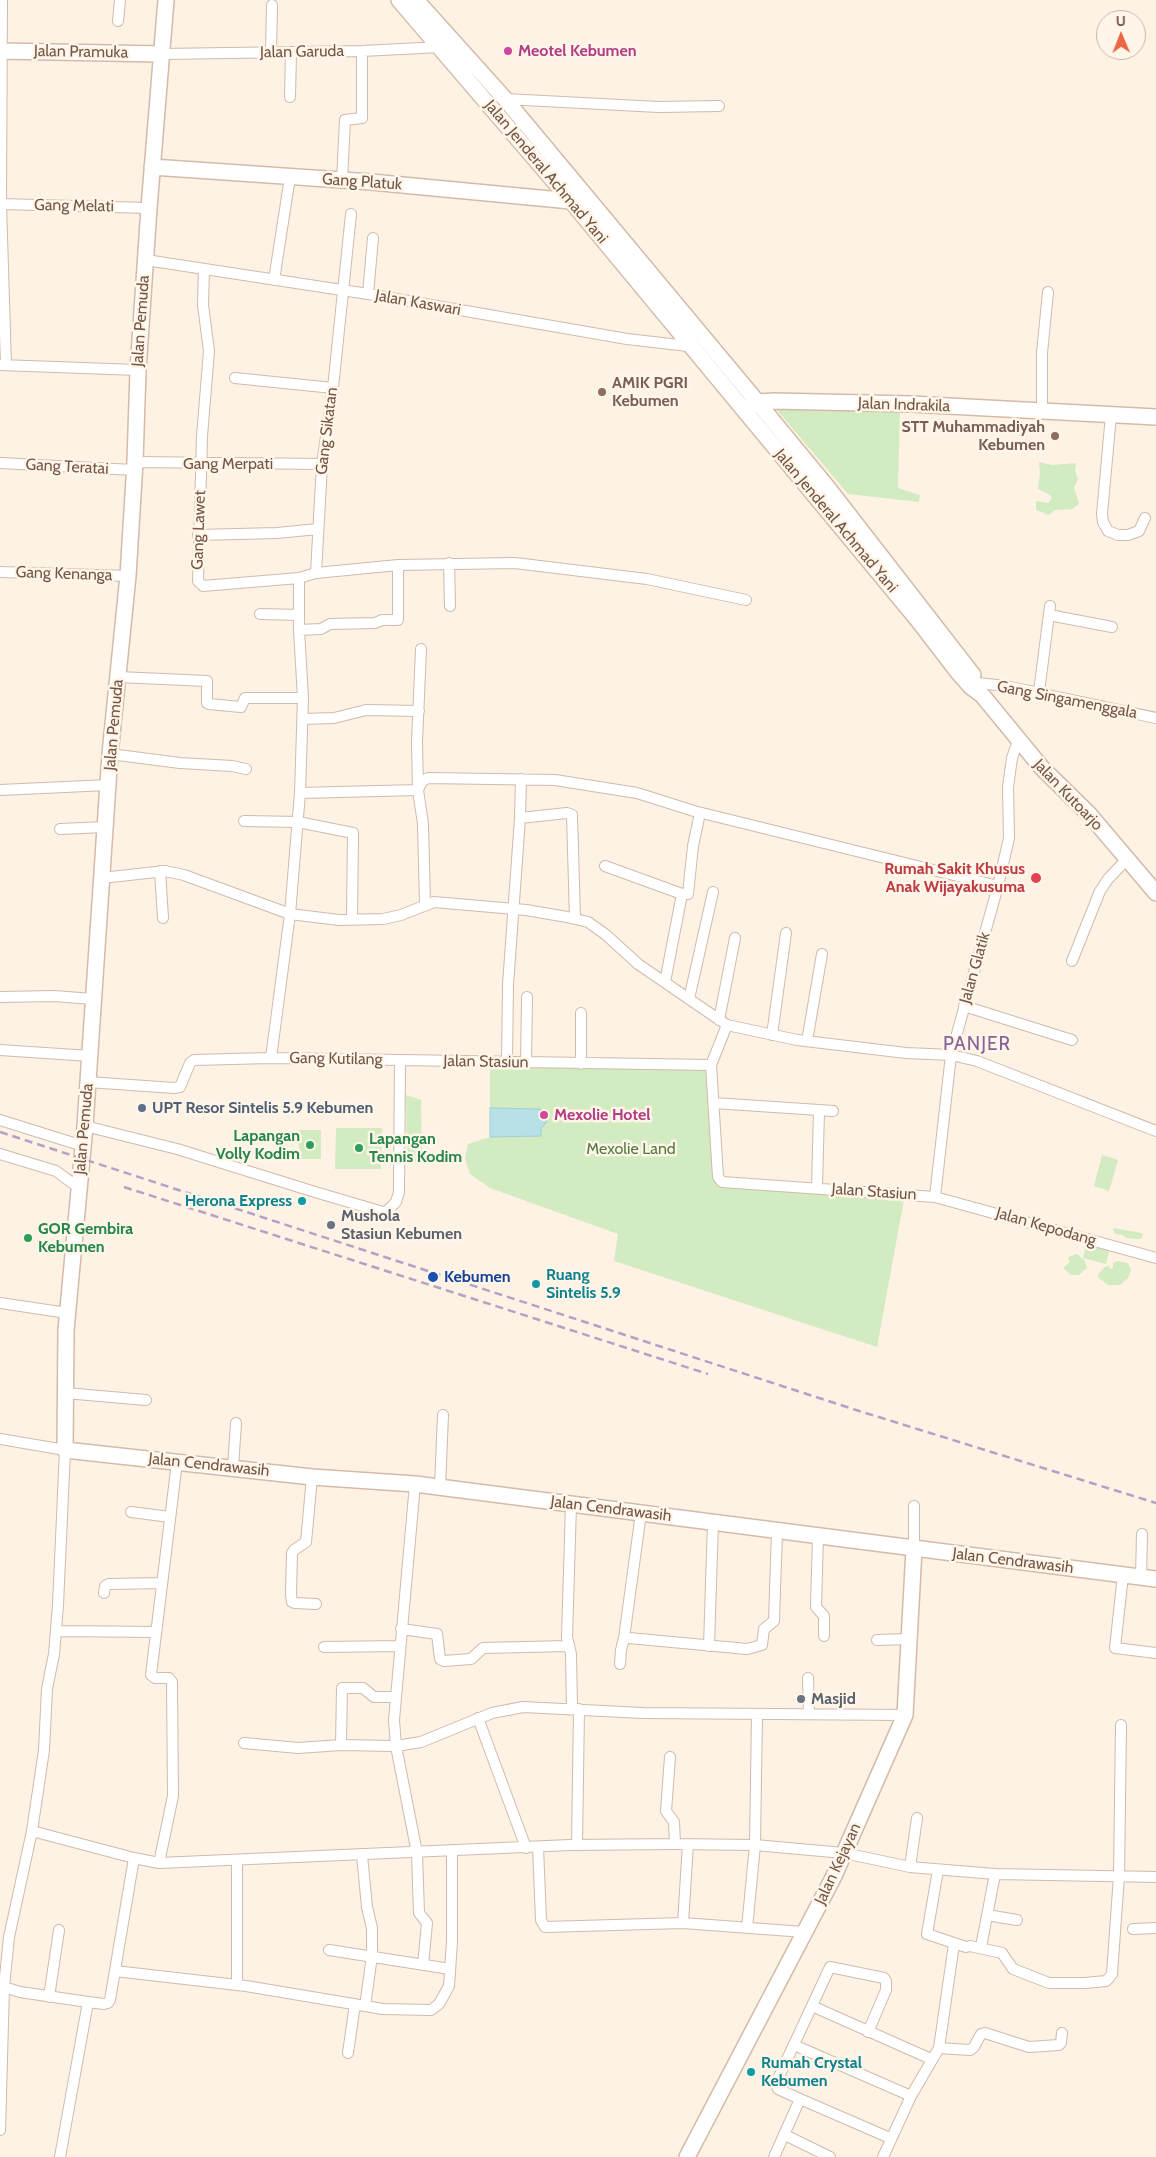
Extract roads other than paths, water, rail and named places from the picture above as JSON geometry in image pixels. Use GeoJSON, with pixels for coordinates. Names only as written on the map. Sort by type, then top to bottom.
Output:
{"type":"FeatureCollection","features":[{"type":"Feature","properties":{"kind":"main road","name":"Jalan Pemuda"},"geometry":{"type":"LineString","coordinates":[[65,1450],[67,1313],[85,1126],[110,754],[128,576],[135,466],[138,370],[166,0]]}},
{"type":"Feature","properties":{"kind":"main road","name":"Jalan Jenderal Achmad Yani"},"geometry":{"type":"LineString","coordinates":[[399,0],[572,201],[750,401],[789,464],[977,688]]}},
{"type":"Feature","properties":{"kind":"main road","name":"Jalan Jenderal Achmad Yani"},"geometry":{"type":"LineString","coordinates":[[416,0],[505,99],[697,342]]}},
{"type":"Feature","properties":{"kind":"main road","name":"Jalan Pramuka"},"geometry":{"type":"LineString","coordinates":[[1,51],[162,54]]}},
{"type":"Feature","properties":{"kind":"main road","name":"Gang Platuk"},"geometry":{"type":"LineString","coordinates":[[152,167],[342,180],[572,201]]}},
{"type":"Feature","properties":{"kind":"main road","name":"Jalan Indrakila"},"geometry":{"type":"LineString","coordinates":[[750,401],[832,402],[1042,410],[1156,417]]}},
{"type":"Feature","properties":{"kind":"main road"},"geometry":{"type":"LineString","coordinates":[[750,401],[802,456],[898,578],[977,688]]}},
{"type":"Feature","properties":{"kind":"main road"},"geometry":{"type":"LineString","coordinates":[[789,464],[802,456]]}},
{"type":"Feature","properties":{"kind":"main road","name":"Jalan Kutoarjo"},"geometry":{"type":"LineString","coordinates":[[977,688],[1018,741],[1042,768],[1089,814],[1156,893]]}},
{"type":"Feature","properties":{"kind":"main road","name":"Jalan Cendrawasih"},"geometry":{"type":"LineString","coordinates":[[65,1450],[312,1477],[415,1484],[1148,1578]]}},
{"type":"Feature","properties":{"kind":"main road","name":"Jalan Kejayan"},"geometry":{"type":"LineString","coordinates":[[687,2157],[844,1853],[905,1715],[914,1549]]}},
{"type":"Feature","properties":{"kind":"street"},"geometry":{"type":"LineString","coordinates":[[2,0],[1,204],[3,365],[138,370]]}},
{"type":"Feature","properties":{"kind":"street"},"geometry":{"type":"LineString","coordinates":[[118,22],[120,0]]}},
{"type":"Feature","properties":{"kind":"street"},"geometry":{"type":"LineString","coordinates":[[271,52],[272,5]]}},
{"type":"Feature","properties":{"kind":"street","name":"Jalan Garuda"},"geometry":{"type":"LineString","coordinates":[[162,54],[362,51],[441,47]]}},
{"type":"Feature","properties":{"kind":"street"},"geometry":{"type":"LineString","coordinates":[[342,180],[345,120],[362,118],[362,51]]}},
{"type":"Feature","properties":{"kind":"street"},"geometry":{"type":"LineString","coordinates":[[290,97],[291,52]]}},
{"type":"Feature","properties":{"kind":"street"},"geometry":{"type":"LineString","coordinates":[[505,99],[659,107],[719,106]]}},
{"type":"Feature","properties":{"kind":"street"},"geometry":{"type":"LineString","coordinates":[[274,280],[290,177]]}},
{"type":"Feature","properties":{"kind":"street","name":"Gang Melati"},"geometry":{"type":"LineString","coordinates":[[1,204],[149,208]]}},
{"type":"Feature","properties":{"kind":"street","name":"Gang Sikatan"},"geometry":{"type":"LineString","coordinates":[[316,573],[322,464],[333,388],[351,214]]}},
{"type":"Feature","properties":{"kind":"street"},"geometry":{"type":"LineString","coordinates":[[368,294],[373,238]]}},
{"type":"Feature","properties":{"kind":"street","name":"Jalan Kaswari"},"geometry":{"type":"LineString","coordinates":[[146,260],[368,294],[627,339],[697,342]]}},
{"type":"Feature","properties":{"kind":"street","name":"Gang Lawet"},"geometry":{"type":"LineString","coordinates":[[204,269],[203,305],[209,351],[201,464],[198,535],[199,584],[203,586],[299,578]]}},
{"type":"Feature","properties":{"kind":"street"},"geometry":{"type":"LineString","coordinates":[[1042,410],[1042,353],[1048,292]]}},
{"type":"Feature","properties":{"kind":"street"},"geometry":{"type":"LineString","coordinates":[[235,378],[333,388]]}},
{"type":"Feature","properties":{"kind":"street"},"geometry":{"type":"LineString","coordinates":[[1111,415],[1102,514],[1104,522],[1108,531],[1118,535],[1128,535],[1139,531],[1145,518]]}},
{"type":"Feature","properties":{"kind":"street","name":"Gang Teratai"},"geometry":{"type":"LineString","coordinates":[[0,463],[135,466]]}},
{"type":"Feature","properties":{"kind":"street","name":"Gang Merpati"},"geometry":{"type":"LineString","coordinates":[[135,466],[322,464]]}},
{"type":"Feature","properties":{"kind":"street"},"geometry":{"type":"LineString","coordinates":[[198,535],[277,533],[318,529]]}},
{"type":"Feature","properties":{"kind":"street"},"geometry":{"type":"LineString","coordinates":[[449,563],[450,606]]}},
{"type":"Feature","properties":{"kind":"street"},"geometry":{"type":"LineString","coordinates":[[271,1058],[290,914],[300,793],[303,698],[299,630],[299,578],[316,573],[398,565],[515,563],[647,579],[746,600]]}},
{"type":"Feature","properties":{"kind":"street"},"geometry":{"type":"LineString","coordinates":[[299,630],[322,628],[330,624],[375,623],[382,620],[398,620],[398,565]]}},
{"type":"Feature","properties":{"kind":"street","name":"Gang Kenanga"},"geometry":{"type":"LineString","coordinates":[[0,572],[128,576]]}},
{"type":"Feature","properties":{"kind":"street"},"geometry":{"type":"LineString","coordinates":[[1039,692],[1050,611],[1112,626]]}},
{"type":"Feature","properties":{"kind":"street"},"geometry":{"type":"LineString","coordinates":[[260,614],[299,615]]}},
{"type":"Feature","properties":{"kind":"street"},"geometry":{"type":"LineString","coordinates":[[421,648],[418,790],[423,824],[425,904]]}},
{"type":"Feature","properties":{"kind":"street"},"geometry":{"type":"LineString","coordinates":[[118,678],[206,681],[208,704],[241,706],[245,698],[303,698]]}},
{"type":"Feature","properties":{"kind":"street","name":"Gang Singamenggala"},"geometry":{"type":"LineString","coordinates":[[977,688],[1039,692],[1156,718]]}},
{"type":"Feature","properties":{"kind":"street"},"geometry":{"type":"LineString","coordinates":[[303,719],[334,718],[366,710],[419,711]]}},
{"type":"Feature","properties":{"kind":"street","name":"Jalan Glatik"},"geometry":{"type":"LineString","coordinates":[[935,1196],[951,1056],[998,886],[1009,838],[1008,787],[1012,758],[1018,741]]}},
{"type":"Feature","properties":{"kind":"street"},"geometry":{"type":"LineString","coordinates":[[110,754],[246,769]]}},
{"type":"Feature","properties":{"kind":"street"},"geometry":{"type":"LineString","coordinates":[[418,790],[422,781],[428,778],[521,779],[555,780],[637,793],[700,812],[998,886]]}},
{"type":"Feature","properties":{"kind":"street"},"geometry":{"type":"LineString","coordinates":[[507,1062],[508,985],[521,779]]}},
{"type":"Feature","properties":{"kind":"street"},"geometry":{"type":"LineString","coordinates":[[0,790],[108,785]]}},
{"type":"Feature","properties":{"kind":"street"},"geometry":{"type":"LineString","coordinates":[[300,793],[418,790]]}},
{"type":"Feature","properties":{"kind":"street"},"geometry":{"type":"LineString","coordinates":[[605,866],[682,894],[688,894],[693,846],[700,812]]}},
{"type":"Feature","properties":{"kind":"street"},"geometry":{"type":"LineString","coordinates":[[520,818],[567,813],[572,815],[575,918]]}},
{"type":"Feature","properties":{"kind":"street"},"geometry":{"type":"LineString","coordinates":[[244,821],[298,822],[354,833],[352,919]]}},
{"type":"Feature","properties":{"kind":"street"},"geometry":{"type":"LineString","coordinates":[[60,829],[104,827]]}},
{"type":"Feature","properties":{"kind":"street"},"geometry":{"type":"LineString","coordinates":[[1072,961],[1100,891],[1108,879],[1127,859]]}},
{"type":"Feature","properties":{"kind":"street"},"geometry":{"type":"LineString","coordinates":[[160,871],[163,918]]}},
{"type":"Feature","properties":{"kind":"street"},"geometry":{"type":"LineString","coordinates":[[102,878],[160,871],[184,875],[290,914],[352,919],[382,919],[401,915],[434,902],[514,909],[575,918],[588,922],[605,934],[638,964],[723,1022],[772,1035],[807,1041],[906,1053],[951,1056],[977,1061],[1156,1131]]}},
{"type":"Feature","properties":{"kind":"street"},"geometry":{"type":"LineString","coordinates":[[689,999],[712,892]]}},
{"type":"Feature","properties":{"kind":"street"},"geometry":{"type":"LineString","coordinates":[[665,982],[682,894]]}},
{"type":"Feature","properties":{"kind":"street"},"geometry":{"type":"LineString","coordinates":[[772,1035],[786,933]]}},
{"type":"Feature","properties":{"kind":"street"},"geometry":{"type":"LineString","coordinates":[[711,1066],[723,1022],[735,938]]}},
{"type":"Feature","properties":{"kind":"street"},"geometry":{"type":"LineString","coordinates":[[807,1041],[822,954]]}},
{"type":"Feature","properties":{"kind":"street"},"geometry":{"type":"LineString","coordinates":[[0,997],[54,996],[93,998]]}},
{"type":"Feature","properties":{"kind":"street"},"geometry":{"type":"LineString","coordinates":[[526,1063],[527,998]]}},
{"type":"Feature","properties":{"kind":"street"},"geometry":{"type":"LineString","coordinates":[[964,1006],[1072,1040]]}},
{"type":"Feature","properties":{"kind":"street"},"geometry":{"type":"LineString","coordinates":[[581,1013],[581,1064]]}},
{"type":"Feature","properties":{"kind":"street"},"geometry":{"type":"LineString","coordinates":[[0,1050],[90,1056]]}},
{"type":"Feature","properties":{"kind":"street","name":"Gang Kutilang"},"geometry":{"type":"LineString","coordinates":[[88,1082],[180,1087],[190,1063],[194,1060],[271,1058],[400,1060]]}},
{"type":"Feature","properties":{"kind":"street"},"geometry":{"type":"LineString","coordinates":[[85,1126],[176,1149],[324,1195],[387,1212],[396,1202],[399,1192],[400,1060]]}},
{"type":"Feature","properties":{"kind":"street","name":"Jalan Stasiun"},"geometry":{"type":"LineString","coordinates":[[400,1060],[711,1066],[720,1180],[935,1196]]}},
{"type":"Feature","properties":{"kind":"street"},"geometry":{"type":"LineString","coordinates":[[714,1103],[833,1111]]}},
{"type":"Feature","properties":{"kind":"street"},"geometry":{"type":"LineString","coordinates":[[817,1188],[819,1110]]}},
{"type":"Feature","properties":{"kind":"street"},"geometry":{"type":"LineString","coordinates":[[0,1120],[82,1146]]}},
{"type":"Feature","properties":{"kind":"street"},"geometry":{"type":"LineString","coordinates":[[0,1154],[56,1171],[79,1188]]}},
{"type":"Feature","properties":{"kind":"street","name":"Jalan Kepodang"},"geometry":{"type":"LineString","coordinates":[[935,1196],[1156,1258]]}},
{"type":"Feature","properties":{"kind":"street"},"geometry":{"type":"LineString","coordinates":[[0,1304],[67,1313]]}},
{"type":"Feature","properties":{"kind":"street"},"geometry":{"type":"LineString","coordinates":[[66,1393],[146,1400]]}},
{"type":"Feature","properties":{"kind":"street"},"geometry":{"type":"LineString","coordinates":[[440,1487],[443,1415]]}},
{"type":"Feature","properties":{"kind":"street"},"geometry":{"type":"LineString","coordinates":[[233,1468],[236,1423]]}},
{"type":"Feature","properties":{"kind":"street"},"geometry":{"type":"LineString","coordinates":[[0,1439],[65,1450],[56,1631],[47,1689],[44,1750],[32,1830],[11,1922],[4,1987],[1,2037],[0,2130]]}},
{"type":"Feature","properties":{"kind":"street"},"geometry":{"type":"LineString","coordinates":[[159,1863],[173,1796],[172,1682],[169,1678],[155,1678],[151,1675],[178,1462]]}},
{"type":"Feature","properties":{"kind":"street"},"geometry":{"type":"LineString","coordinates":[[312,1477],[306,1542],[292,1553],[291,1595],[292,1602],[295,1604],[316,1604]]}},
{"type":"Feature","properties":{"kind":"street"},"geometry":{"type":"LineString","coordinates":[[415,1484],[396,1697],[396,1746],[416,1853],[419,1913],[426,1923],[424,1965]]}},
{"type":"Feature","properties":{"kind":"street"},"geometry":{"type":"LineString","coordinates":[[571,1504],[568,1646],[575,1709],[577,1845]]}},
{"type":"Feature","properties":{"kind":"street"},"geometry":{"type":"LineString","coordinates":[[914,1506],[914,1549]]}},
{"type":"Feature","properties":{"kind":"street"},"geometry":{"type":"LineString","coordinates":[[131,1512],[170,1517]]}},
{"type":"Feature","properties":{"kind":"street"},"geometry":{"type":"LineString","coordinates":[[620,1664],[620,1650],[624,1638],[641,1513]]}},
{"type":"Feature","properties":{"kind":"street"},"geometry":{"type":"LineString","coordinates":[[709,1646],[712,1522]]}},
{"type":"Feature","properties":{"kind":"street"},"geometry":{"type":"LineString","coordinates":[[624,1638],[747,1650],[762,1644],[764,1629],[774,1622],[777,1530]]}},
{"type":"Feature","properties":{"kind":"street"},"geometry":{"type":"LineString","coordinates":[[1142,1534],[1148,1578]]}},
{"type":"Feature","properties":{"kind":"street"},"geometry":{"type":"LineString","coordinates":[[818,1536],[816,1607],[824,1616],[824,1636]]}},
{"type":"Feature","properties":{"kind":"street"},"geometry":{"type":"LineString","coordinates":[[1123,1575],[1115,1648],[1156,1653]]}},
{"type":"Feature","properties":{"kind":"street"},"geometry":{"type":"LineString","coordinates":[[104,1593],[105,1586],[109,1584],[162,1583]]}},
{"type":"Feature","properties":{"kind":"street"},"geometry":{"type":"LineString","coordinates":[[401,1629],[437,1634],[440,1659],[444,1661],[471,1659],[483,1648],[568,1646]]}},
{"type":"Feature","properties":{"kind":"street"},"geometry":{"type":"LineString","coordinates":[[56,1631],[156,1632]]}},
{"type":"Feature","properties":{"kind":"street"},"geometry":{"type":"LineString","coordinates":[[877,1640],[910,1639]]}},
{"type":"Feature","properties":{"kind":"street"},"geometry":{"type":"LineString","coordinates":[[324,1647],[400,1646]]}},
{"type":"Feature","properties":{"kind":"street"},"geometry":{"type":"LineString","coordinates":[[808,1678],[809,1714]]}},
{"type":"Feature","properties":{"kind":"street"},"geometry":{"type":"LineString","coordinates":[[341,1745],[342,1688],[363,1688],[374,1697],[396,1697]]}},
{"type":"Feature","properties":{"kind":"street"},"geometry":{"type":"LineString","coordinates":[[244,1743],[298,1748],[341,1745],[396,1746],[421,1742],[492,1713],[523,1707],[643,1713],[905,1715]]}},
{"type":"Feature","properties":{"kind":"street"},"geometry":{"type":"LineString","coordinates":[[747,1928],[755,1845],[757,1714]]}},
{"type":"Feature","properties":{"kind":"street"},"geometry":{"type":"LineString","coordinates":[[478,1718],[526,1848]]}},
{"type":"Feature","properties":{"kind":"street"},"geometry":{"type":"LineString","coordinates":[[938,1870],[926,1933],[954,1944],[966,1947],[980,1947],[1002,1953],[1013,1969],[1049,1983],[1106,1981],[1112,1974],[1119,1876],[1121,1726]]}},
{"type":"Feature","properties":{"kind":"street"},"geometry":{"type":"LineString","coordinates":[[670,1757],[666,1811],[674,1822],[675,1844]]}},
{"type":"Feature","properties":{"kind":"street"},"geometry":{"type":"LineString","coordinates":[[910,1867],[917,1818]]}},
{"type":"Feature","properties":{"kind":"street"},"geometry":{"type":"LineString","coordinates":[[32,1830],[159,1863],[452,1852],[577,1845],[688,1844],[755,1845],[844,1853],[910,1867],[938,1870],[995,1874],[1156,1877]]}},
{"type":"Feature","properties":{"kind":"street"},"geometry":{"type":"LineString","coordinates":[[683,1923],[688,1844]]}},
{"type":"Feature","properties":{"kind":"street"},"geometry":{"type":"LineString","coordinates":[[538,1847],[541,1920],[546,1927],[683,1923],[804,1932]]}},
{"type":"Feature","properties":{"kind":"street"},"geometry":{"type":"LineString","coordinates":[[115,1971],[237,1985],[360,2005],[412,2011],[431,2010],[439,2004],[449,1986],[452,1942],[452,1852]]}},
{"type":"Feature","properties":{"kind":"street"},"geometry":{"type":"LineString","coordinates":[[348,2053],[372,1956],[372,1928],[367,1907],[362,1855]]}},
{"type":"Feature","properties":{"kind":"street"},"geometry":{"type":"LineString","coordinates":[[4,1987],[49,1997],[108,2003],[134,1858]]}},
{"type":"Feature","properties":{"kind":"street"},"geometry":{"type":"LineString","coordinates":[[237,1860],[237,1985]]}},
{"type":"Feature","properties":{"kind":"street"},"geometry":{"type":"LineString","coordinates":[[980,1947],[995,1874]]}},
{"type":"Feature","properties":{"kind":"street"},"geometry":{"type":"LineString","coordinates":[[987,1915],[1017,1920]]}},
{"type":"Feature","properties":{"kind":"street"},"geometry":{"type":"LineString","coordinates":[[1133,1929],[1156,1928]]}},
{"type":"Feature","properties":{"kind":"street"},"geometry":{"type":"LineString","coordinates":[[49,1997],[60,1930]]}},
{"type":"Feature","properties":{"kind":"street"},"geometry":{"type":"LineString","coordinates":[[883,2157],[890,2138],[911,2096],[938,2048],[954,1944]]}},
{"type":"Feature","properties":{"kind":"street"},"geometry":{"type":"LineString","coordinates":[[329,1950],[450,1969]]}},
{"type":"Feature","properties":{"kind":"street"},"geometry":{"type":"LineString","coordinates":[[868,2032],[886,1990],[886,1980],[832,1966],[828,1969],[776,2086],[800,2099],[890,2138]]}},
{"type":"Feature","properties":{"kind":"street"},"geometry":{"type":"LineString","coordinates":[[60,2157],[88,2002]]}},
{"type":"Feature","properties":{"kind":"street"},"geometry":{"type":"LineString","coordinates":[[812,2006],[931,2060]]}},
{"type":"Feature","properties":{"kind":"street"},"geometry":{"type":"LineString","coordinates":[[938,2048],[970,2050],[974,2047],[981,2034],[985,2033],[1029,2047],[1059,2045],[1062,2033]]}},
{"type":"Feature","properties":{"kind":"street"},"geometry":{"type":"LineString","coordinates":[[794,2045],[911,2096]]}},
{"type":"Feature","properties":{"kind":"street"},"geometry":{"type":"LineString","coordinates":[[774,2157],[800,2099]]}},
{"type":"Feature","properties":{"kind":"street"},"geometry":{"type":"LineString","coordinates":[[785,2135],[830,2157]]}},
{"type":"Feature","properties":{"kind":"water"},"geometry":{"type":"Polygon","coordinates":[[[490,1108],[540,1109],[547,1117],[546,1123],[541,1128],[541,1136],[490,1137],[490,1108]]]}},
{"type":"Feature","properties":{"kind":"railway"},"geometry":{"type":"LineString","coordinates":[[0,1132],[856,1410],[1156,1503]]}},
{"type":"Feature","properties":{"kind":"railway"},"geometry":{"type":"LineString","coordinates":[[124,1187],[708,1374]]}},
{"type":"Feature","properties":{"kind":"place","name":"Meotel Kebumen"},"geometry":{"type":"Point","coordinates":[508,51]}},
{"type":"Feature","properties":{"kind":"place","name":"AMIK PGRI Kebumen"},"geometry":{"type":"Point","coordinates":[602,392]}},
{"type":"Feature","properties":{"kind":"place","name":"STT Muhammadiyah Kebumen"},"geometry":{"type":"Point","coordinates":[1055,436]}},
{"type":"Feature","properties":{"kind":"place","name":"Rumah Sakit Khusus Anak Wijayakusuma"},"geometry":{"type":"Point","coordinates":[1036,878]}},
{"type":"Feature","properties":{"kind":"place","name":"UPT Resor Sintelis 5.9 Kebumen"},"geometry":{"type":"Point","coordinates":[142,1108]}},
{"type":"Feature","properties":{"kind":"place","name":"Mexolie Hotel"},"geometry":{"type":"Point","coordinates":[544,1115]}},
{"type":"Feature","properties":{"kind":"place","name":"Lapangan Volly Kodim"},"geometry":{"type":"Point","coordinates":[310,1145]}},
{"type":"Feature","properties":{"kind":"place","name":"Lapangan Tennis Kodim"},"geometry":{"type":"Point","coordinates":[359,1148]}},
{"type":"Feature","properties":{"kind":"place","name":"Herona Express"},"geometry":{"type":"Point","coordinates":[302,1201]}},
{"type":"Feature","properties":{"kind":"place","name":"Mushola Stasiun Kebumen"},"geometry":{"type":"Point","coordinates":[331,1225]}},
{"type":"Feature","properties":{"kind":"place","name":"GOR Gembira Kebumen"},"geometry":{"type":"Point","coordinates":[28,1238]}},
{"type":"Feature","properties":{"kind":"place","name":"Kebumen"},"geometry":{"type":"Point","coordinates":[433,1277]}},
{"type":"Feature","properties":{"kind":"place","name":"Ruang Sintelis 5.9"},"geometry":{"type":"Point","coordinates":[536,1284]}},
{"type":"Feature","properties":{"kind":"place","name":"Masjid"},"geometry":{"type":"Point","coordinates":[801,1699]}},
{"type":"Feature","properties":{"kind":"place","name":"Rumah Crystal Kebumen"},"geometry":{"type":"Point","coordinates":[751,2072]}},
{"type":"Feature","properties":{"kind":"district","name":"PANJER"},"geometry":{"type":"Point","coordinates":[977,1044]}},
{"type":"Feature","properties":{"kind":"park label","name":"Mexolie Land"},"geometry":{"type":"Point","coordinates":[631,1149]}}]}
